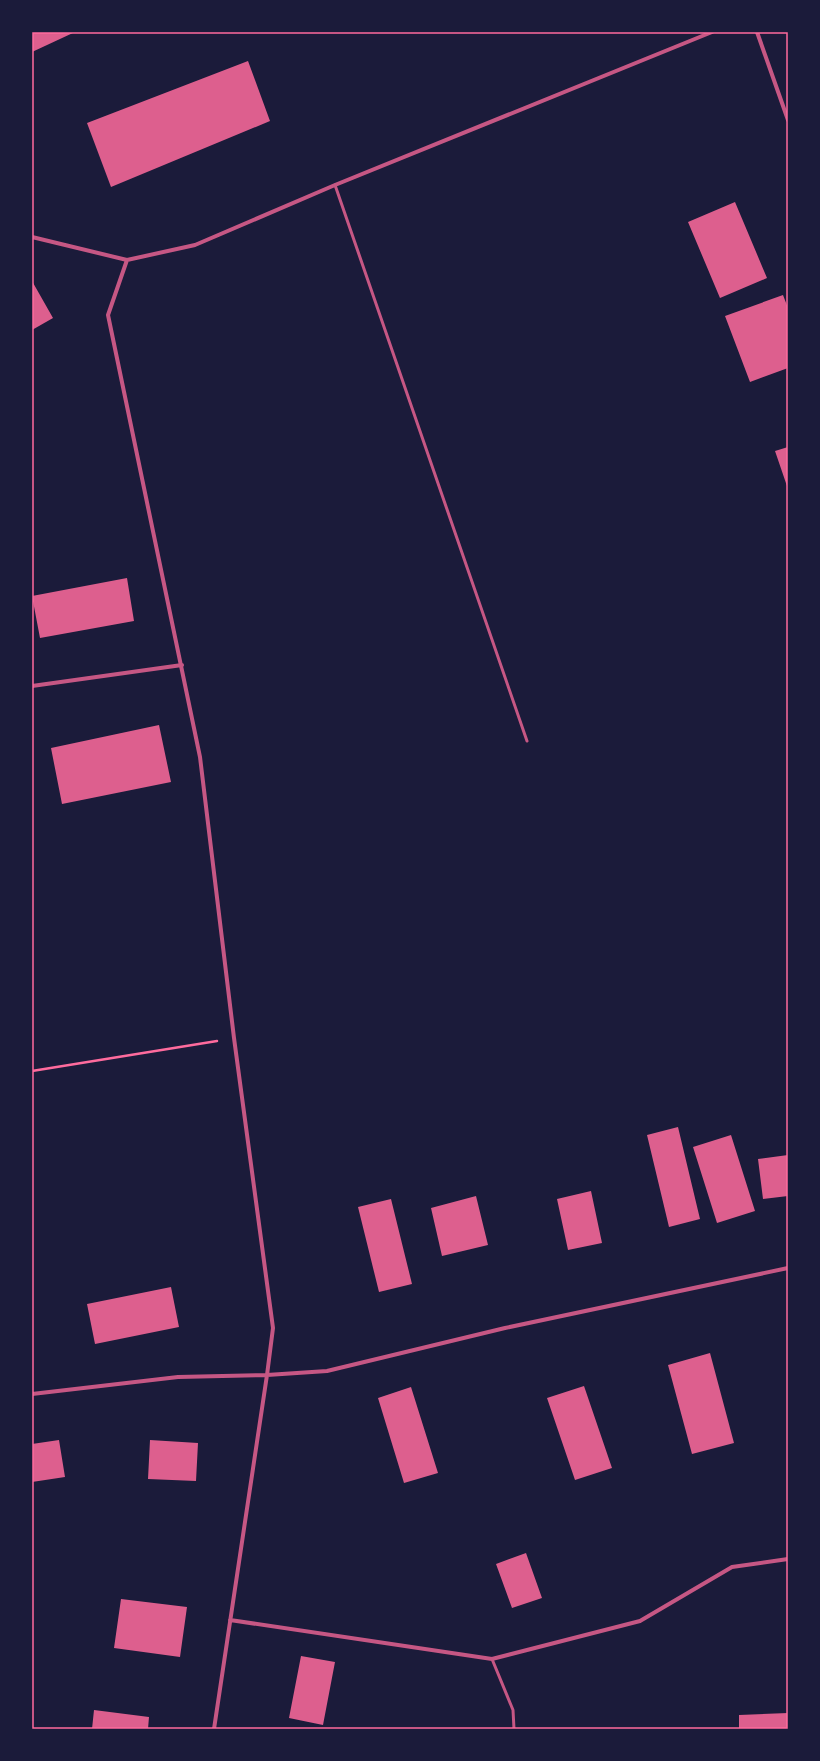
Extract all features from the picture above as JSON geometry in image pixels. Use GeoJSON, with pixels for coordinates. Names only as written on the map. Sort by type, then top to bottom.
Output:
{"type":"FeatureCollection","features":[{"type":"Feature","properties":{"kind":"street"},"geometry":{"type":"LineString","coordinates":[[32,237],[127,260],[195,245],[334,185],[712,32]]}},
{"type":"Feature","properties":{"kind":"street"},"geometry":{"type":"LineString","coordinates":[[756,32],[788,120]]}},
{"type":"Feature","properties":{"kind":"street"},"geometry":{"type":"LineString","coordinates":[[127,260],[108,316],[182,664],[200,757],[234,1038],[273,1328],[214,1729]]}},
{"type":"Feature","properties":{"kind":"street"},"geometry":{"type":"LineString","coordinates":[[32,686],[182,664]]}},
{"type":"Feature","properties":{"kind":"street"},"geometry":{"type":"LineString","coordinates":[[32,1394],[178,1377],[267,1375],[327,1371],[505,1328],[788,1268]]}},
{"type":"Feature","properties":{"kind":"street"},"geometry":{"type":"LineString","coordinates":[[230,1620],[492,1659],[640,1621],[732,1567],[788,1559]]}},
{"type":"Feature","properties":{"kind":"lane"},"geometry":{"type":"LineString","coordinates":[[334,185],[527,741]]}},
{"type":"Feature","properties":{"kind":"lane"},"geometry":{"type":"LineString","coordinates":[[492,1659],[513,1710],[514,1729]]}},
{"type":"Feature","properties":{"kind":"path"},"geometry":{"type":"LineString","coordinates":[[32,1071],[234,1038]]}},
{"type":"Feature","properties":{"kind":"building"},"geometry":{"type":"Polygon","coordinates":[[[32,32],[75,32],[32,52],[32,32]]]}},
{"type":"Feature","properties":{"kind":"building"},"geometry":{"type":"Polygon","coordinates":[[[248,61],[270,121],[111,187],[87,123],[248,61]]]}},
{"type":"Feature","properties":{"kind":"building"},"geometry":{"type":"Polygon","coordinates":[[[735,202],[767,278],[720,298],[688,222],[735,202]]]}},
{"type":"Feature","properties":{"kind":"building"},"geometry":{"type":"Polygon","coordinates":[[[32,281],[53,318],[32,330],[32,281]]]}},
{"type":"Feature","properties":{"kind":"building"},"geometry":{"type":"Polygon","coordinates":[[[783,295],[788,308],[788,368],[750,382],[725,316],[783,295]]]}},
{"type":"Feature","properties":{"kind":"building"},"geometry":{"type":"Polygon","coordinates":[[[788,447],[788,489],[775,451],[788,447]]]}},
{"type":"Feature","properties":{"kind":"building"},"geometry":{"type":"Polygon","coordinates":[[[127,578],[134,621],[40,638],[32,596],[127,578]]]}},
{"type":"Feature","properties":{"kind":"building"},"geometry":{"type":"Polygon","coordinates":[[[159,725],[171,782],[62,804],[51,748],[159,725]]]}},
{"type":"Feature","properties":{"kind":"building"},"geometry":{"type":"Polygon","coordinates":[[[678,1127],[700,1219],[669,1227],[647,1135],[678,1127]]]}},
{"type":"Feature","properties":{"kind":"building"},"geometry":{"type":"Polygon","coordinates":[[[731,1135],[755,1211],[717,1223],[693,1147],[731,1135]]]}},
{"type":"Feature","properties":{"kind":"building"},"geometry":{"type":"Polygon","coordinates":[[[788,1155],[788,1196],[763,1199],[758,1159],[788,1155]]]}},
{"type":"Feature","properties":{"kind":"building"},"geometry":{"type":"Polygon","coordinates":[[[591,1191],[602,1243],[568,1250],[557,1199],[591,1191]]]}},
{"type":"Feature","properties":{"kind":"building"},"geometry":{"type":"Polygon","coordinates":[[[476,1196],[488,1245],[442,1256],[431,1208],[476,1196]]]}},
{"type":"Feature","properties":{"kind":"building"},"geometry":{"type":"Polygon","coordinates":[[[391,1199],[412,1284],[379,1292],[358,1207],[391,1199]]]}},
{"type":"Feature","properties":{"kind":"building"},"geometry":{"type":"Polygon","coordinates":[[[171,1287],[179,1327],[95,1344],[87,1304],[171,1287]]]}},
{"type":"Feature","properties":{"kind":"building"},"geometry":{"type":"Polygon","coordinates":[[[710,1353],[734,1443],[692,1454],[668,1365],[710,1353]]]}},
{"type":"Feature","properties":{"kind":"building"},"geometry":{"type":"Polygon","coordinates":[[[584,1386],[612,1468],[575,1480],[547,1398],[584,1386]]]}},
{"type":"Feature","properties":{"kind":"building"},"geometry":{"type":"Polygon","coordinates":[[[411,1387],[438,1473],[404,1483],[378,1398],[411,1387]]]}},
{"type":"Feature","properties":{"kind":"building"},"geometry":{"type":"Polygon","coordinates":[[[59,1440],[65,1477],[32,1482],[32,1444],[59,1440]]]}},
{"type":"Feature","properties":{"kind":"building"},"geometry":{"type":"Polygon","coordinates":[[[150,1440],[198,1443],[196,1481],[148,1479],[150,1440]]]}},
{"type":"Feature","properties":{"kind":"building"},"geometry":{"type":"Polygon","coordinates":[[[526,1553],[542,1598],[512,1608],[496,1564],[526,1553]]]}},
{"type":"Feature","properties":{"kind":"building"},"geometry":{"type":"Polygon","coordinates":[[[121,1599],[187,1607],[180,1657],[114,1648],[121,1599]]]}},
{"type":"Feature","properties":{"kind":"building"},"geometry":{"type":"Polygon","coordinates":[[[301,1656],[335,1662],[323,1725],[289,1718],[301,1656]]]}},
{"type":"Feature","properties":{"kind":"building"},"geometry":{"type":"Polygon","coordinates":[[[94,1710],[149,1717],[148,1729],[92,1729],[94,1710]]]}},
{"type":"Feature","properties":{"kind":"building"},"geometry":{"type":"Polygon","coordinates":[[[788,1713],[788,1729],[739,1729],[739,1715],[788,1713]]]}}]}
